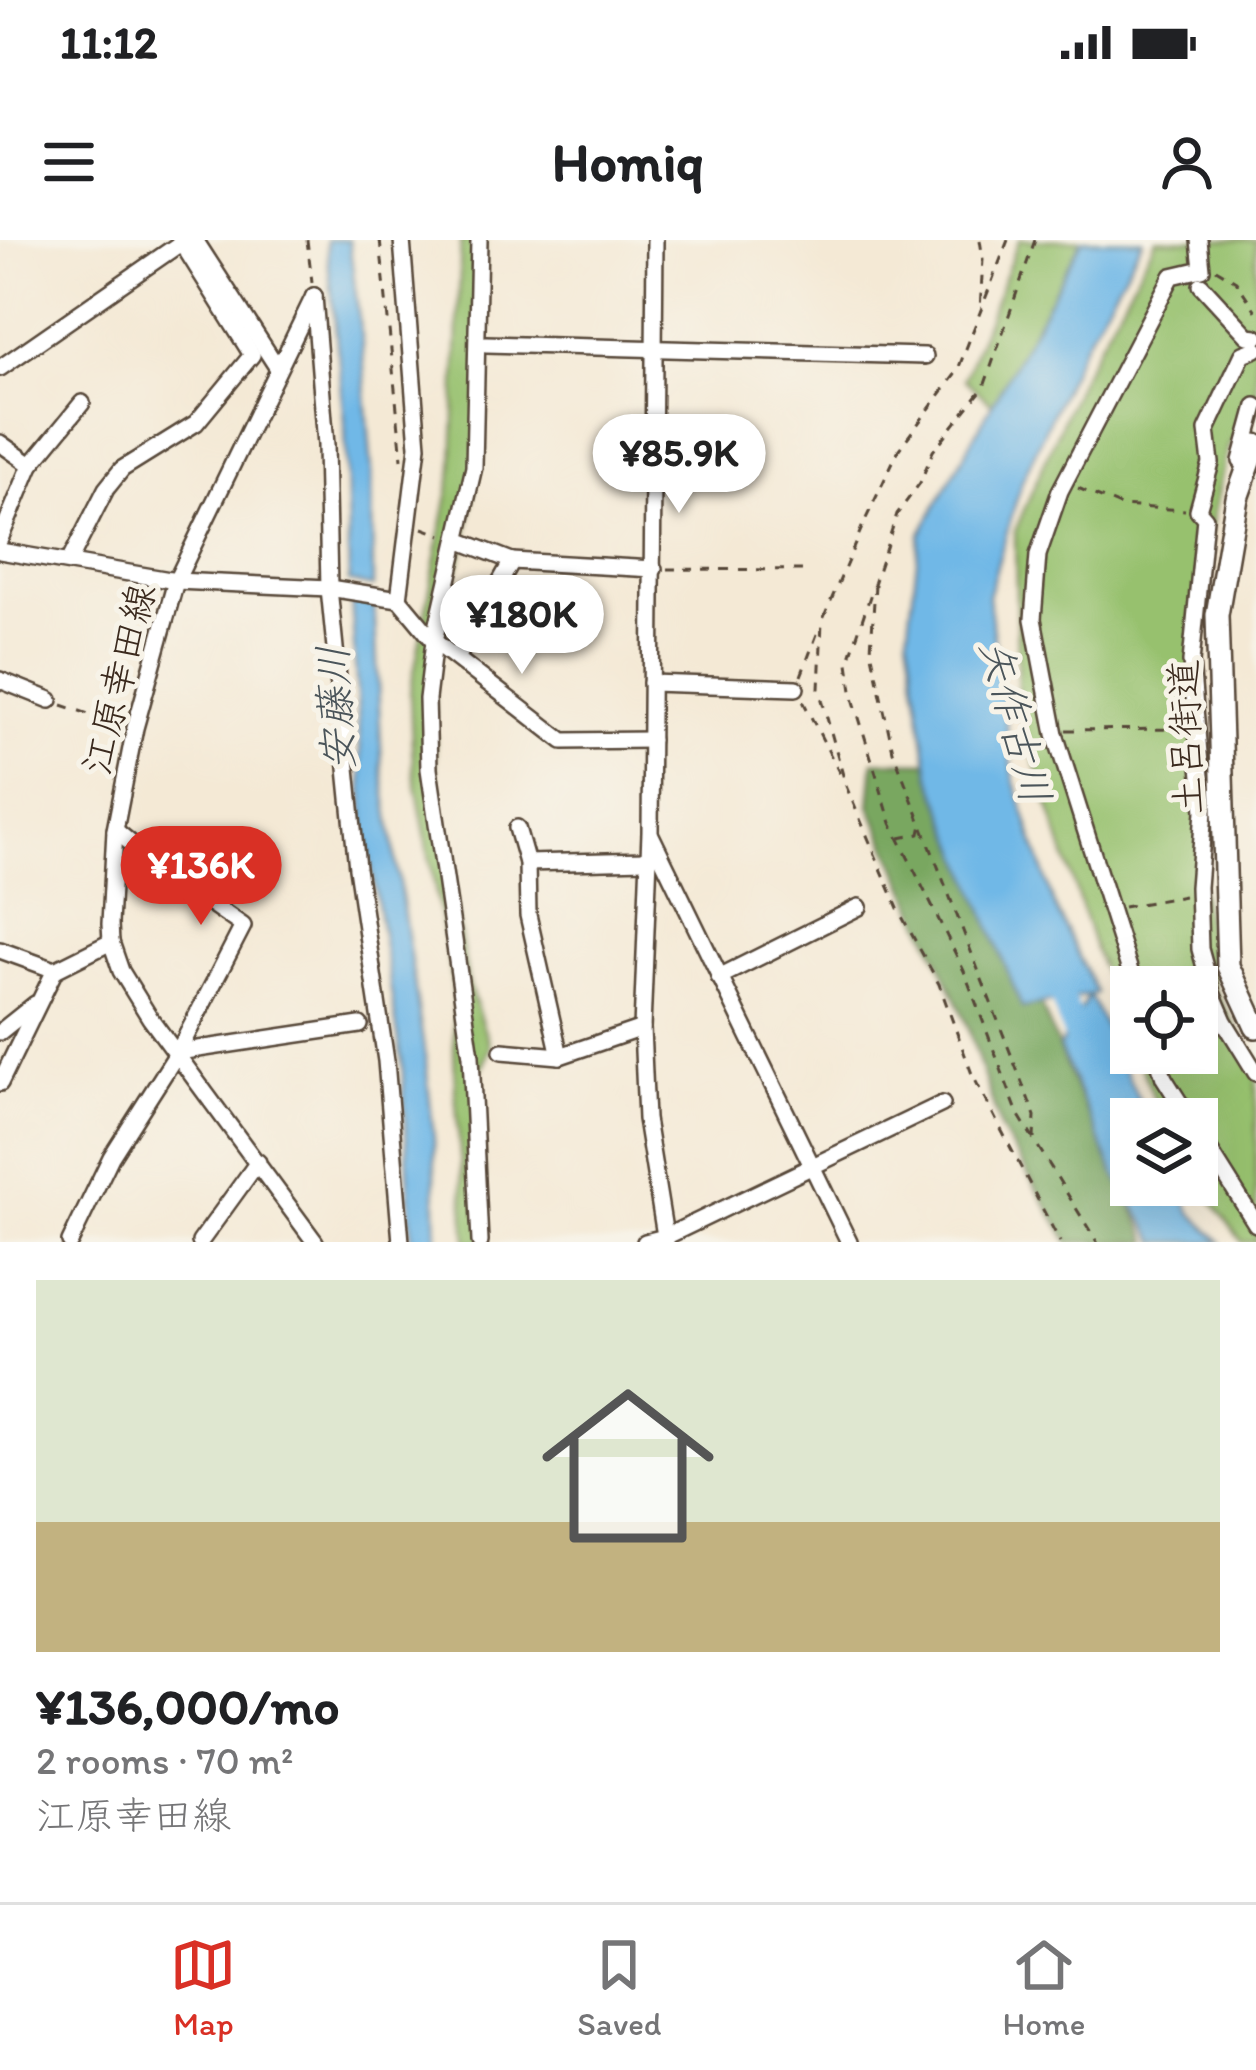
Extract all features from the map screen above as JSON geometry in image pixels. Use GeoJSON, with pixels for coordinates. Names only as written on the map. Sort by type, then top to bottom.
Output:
{"type":"FeatureCollection","features":[{"type":"Feature","properties":{"kind":"street"},"geometry":{"type":"LineString","coordinates":[[399,599],[418,446],[402,240]]}},
{"type":"Feature","properties":{"kind":"street"},"geometry":{"type":"LineString","coordinates":[[479,240],[474,467],[434,641],[427,699],[429,769],[471,1056],[480,1242]]}},
{"type":"Feature","properties":{"kind":"street"},"geometry":{"type":"LineString","coordinates":[[655,240],[650,832],[641,1028],[646,1119],[665,1239]]}},
{"type":"Feature","properties":{"kind":"street"},"geometry":{"type":"LineString","coordinates":[[1128,966],[1054,730],[1033,619],[1037,555],[1064,482],[1172,276],[1203,265],[1199,240]]}},
{"type":"Feature","properties":{"kind":"street"},"geometry":{"type":"LineString","coordinates":[[0,368],[185,241]]}},
{"type":"Feature","properties":{"kind":"street"},"geometry":{"type":"LineString","coordinates":[[185,241],[275,372]]}},
{"type":"Feature","properties":{"kind":"street"},"geometry":{"type":"LineString","coordinates":[[69,562],[106,489],[122,469],[196,423],[252,355],[185,241]]}},
{"type":"Feature","properties":{"kind":"street"},"geometry":{"type":"LineString","coordinates":[[1201,285],[1248,337],[1256,337]]}},
{"type":"Feature","properties":{"kind":"street","name":"江原幸田線"},"geometry":{"type":"LineString","coordinates":[[314,296],[176,581],[135,728],[115,830],[111,942],[121,971],[150,1018],[315,1242]]}},
{"type":"Feature","properties":{"kind":"street"},"geometry":{"type":"LineString","coordinates":[[314,296],[357,868],[386,1061],[401,1242]]}},
{"type":"Feature","properties":{"kind":"street"},"geometry":{"type":"LineString","coordinates":[[486,344],[925,356]]}},
{"type":"Feature","properties":{"kind":"street"},"geometry":{"type":"LineString","coordinates":[[1256,349],[1243,354],[1207,430],[1210,463],[1198,510],[1204,518],[1191,662],[1204,811],[1198,893],[1200,949],[1212,994],[1256,1072]]}},
{"type":"Feature","properties":{"kind":"street"},"geometry":{"type":"LineString","coordinates":[[0,539],[32,465],[82,403]]}},
{"type":"Feature","properties":{"kind":"street"},"geometry":{"type":"LineString","coordinates":[[1252,456],[1241,461],[1256,406]]}},
{"type":"Feature","properties":{"kind":"street"},"geometry":{"type":"LineString","coordinates":[[0,443],[32,465]]}},
{"type":"Feature","properties":{"kind":"street","name":"土呂街道"},"geometry":{"type":"LineString","coordinates":[[1252,456],[1237,498],[1217,615],[1228,966],[1256,1027]]}},
{"type":"Feature","properties":{"kind":"street"},"geometry":{"type":"LineString","coordinates":[[458,540],[512,561],[654,569]]}},
{"type":"Feature","properties":{"kind":"street"},"geometry":{"type":"LineString","coordinates":[[0,550],[176,581],[336,588],[399,599],[434,641],[563,741],[651,740]]}},
{"type":"Feature","properties":{"kind":"street"},"geometry":{"type":"LineString","coordinates":[[457,658],[512,561]]}},
{"type":"Feature","properties":{"kind":"street"},"geometry":{"type":"LineString","coordinates":[[0,680],[50,700]]}},
{"type":"Feature","properties":{"kind":"street"},"geometry":{"type":"LineString","coordinates":[[651,683],[796,688]]}},
{"type":"Feature","properties":{"kind":"street"},"geometry":{"type":"LineString","coordinates":[[517,828],[526,863],[528,916],[560,1056]]}},
{"type":"Feature","properties":{"kind":"street"},"geometry":{"type":"LineString","coordinates":[[70,1242],[111,1157],[178,1052],[243,926],[115,830]]}},
{"type":"Feature","properties":{"kind":"street"},"geometry":{"type":"LineString","coordinates":[[650,832],[849,1242]]}},
{"type":"Feature","properties":{"kind":"street"},"geometry":{"type":"LineString","coordinates":[[526,863],[646,860]]}},
{"type":"Feature","properties":{"kind":"street"},"geometry":{"type":"LineString","coordinates":[[718,977],[859,908]]}},
{"type":"Feature","properties":{"kind":"street"},"geometry":{"type":"LineString","coordinates":[[0,1083],[55,970],[111,942]]}},
{"type":"Feature","properties":{"kind":"street"},"geometry":{"type":"LineString","coordinates":[[0,950],[55,970]]}},
{"type":"Feature","properties":{"kind":"street"},"geometry":{"type":"LineString","coordinates":[[0,1032],[43,999]]}},
{"type":"Feature","properties":{"kind":"street"},"geometry":{"type":"LineString","coordinates":[[178,1052],[360,1025]]}},
{"type":"Feature","properties":{"kind":"street"},"geometry":{"type":"LineString","coordinates":[[502,1051],[560,1056],[641,1028]]}},
{"type":"Feature","properties":{"kind":"street"},"geometry":{"type":"LineString","coordinates":[[645,1242],[665,1239],[942,1104]]}},
{"type":"Feature","properties":{"kind":"street"},"geometry":{"type":"LineString","coordinates":[[200,1242],[258,1162]]}},
{"type":"Feature","properties":{"kind":"street"},"geometry":{"type":"LineString","coordinates":[[1218,1163],[1256,1224]]}},
{"type":"Feature","properties":{"kind":"path"},"geometry":{"type":"LineString","coordinates":[[307,240],[314,296]]}},
{"type":"Feature","properties":{"kind":"path"},"geometry":{"type":"LineString","coordinates":[[380,240],[404,470]]}},
{"type":"Feature","properties":{"kind":"path"},"geometry":{"type":"LineString","coordinates":[[979,318],[980,240]]}},
{"type":"Feature","properties":{"kind":"path"},"geometry":{"type":"LineString","coordinates":[[1008,240],[958,372],[899,449],[796,688],[846,786],[900,913],[939,984],[972,1074],[1060,1242]]}},
{"type":"Feature","properties":{"kind":"path"},"geometry":{"type":"LineString","coordinates":[[1034,240],[984,387],[933,452],[920,483],[897,514],[848,663],[853,698],[896,832],[964,971],[1018,1114],[1097,1242]]}},
{"type":"Feature","properties":{"kind":"path"},"geometry":{"type":"LineString","coordinates":[[1203,265],[1236,281],[1256,311]]}},
{"type":"Feature","properties":{"kind":"path"},"geometry":{"type":"LineString","coordinates":[[1064,482],[1120,506],[1198,510]]}},
{"type":"Feature","properties":{"kind":"path"},"geometry":{"type":"LineString","coordinates":[[410,524],[458,540]]}},
{"type":"Feature","properties":{"kind":"path"},"geometry":{"type":"LineString","coordinates":[[654,569],[809,570]]}},
{"type":"Feature","properties":{"kind":"path"},"geometry":{"type":"LineString","coordinates":[[876,574],[872,658],[893,751],[1035,1116],[1034,1141]]}},
{"type":"Feature","properties":{"kind":"path"},"geometry":{"type":"LineString","coordinates":[[822,622],[819,689],[846,786]]}},
{"type":"Feature","properties":{"kind":"path"},"geometry":{"type":"LineString","coordinates":[[50,700],[135,728]]}},
{"type":"Feature","properties":{"kind":"path"},"geometry":{"type":"LineString","coordinates":[[1054,730],[1196,729]]}},
{"type":"Feature","properties":{"kind":"path"},"geometry":{"type":"LineString","coordinates":[[896,832],[903,840],[915,837],[922,823]]}},
{"type":"Feature","properties":{"kind":"path"},"geometry":{"type":"LineString","coordinates":[[1111,910],[1198,893]]}},
{"type":"Feature","properties":{"kind":"green space"},"geometry":{"type":"Polygon","coordinates":[[[461,240],[484,240],[479,464],[434,688],[436,781],[468,982],[490,1047],[478,1079],[488,1242],[467,1242],[455,1090],[453,987],[413,768],[410,693],[453,469],[461,240]]]}},
{"type":"Feature","properties":{"kind":"green space"},"geometry":{"type":"Polygon","coordinates":[[[1019,240],[1100,240],[994,406],[964,379],[1019,240]]]}},
{"type":"Feature","properties":{"kind":"green space"},"geometry":{"type":"Polygon","coordinates":[[[1156,240],[1256,240],[1256,397],[1228,447],[1204,560],[1201,888],[1212,966],[1110,966],[1110,989],[1018,708],[1015,531],[1080,379],[1156,240]]]}},
{"type":"Feature","properties":{"kind":"green space"},"geometry":{"type":"Polygon","coordinates":[[[874,761],[943,762],[1072,1081],[1110,1159],[1110,1206],[1133,1206],[1150,1242],[1069,1242],[1001,1130],[967,1024],[870,806],[874,761]]]}},
{"type":"Feature","properties":{"kind":"green space"},"geometry":{"type":"Polygon","coordinates":[[[1218,995],[1256,1063],[1256,1242],[1242,1242],[1216,1206],[1218,1098],[1154,1098],[1144,1074],[1218,1074],[1218,995]]]}},
{"type":"Feature","properties":{"kind":"water"},"geometry":{"type":"Polygon","coordinates":[[[326,240],[349,240],[372,472],[373,587],[349,582],[345,421],[326,240]]]}},
{"type":"Feature","properties":{"kind":"water"},"geometry":{"type":"Polygon","coordinates":[[[1082,240],[1143,240],[1079,353],[1022,481],[988,596],[1014,779],[1054,905],[1096,993],[1090,996],[1110,1038],[1110,1074],[1127,1074],[1138,1098],[1110,1098],[1110,1164],[1059,1047],[1089,995],[1022,1008],[930,775],[908,635],[920,535],[1082,240]]]}},
{"type":"Feature","properties":{"kind":"water"},"geometry":{"type":"Polygon","coordinates":[[[351,597],[374,600],[382,768],[426,1062],[437,1242],[412,1242],[402,1062],[365,826],[351,597]]]}},
{"type":"Feature","properties":{"kind":"water"},"geometry":{"type":"Polygon","coordinates":[[[1135,1206],[1188,1206],[1221,1242],[1157,1242],[1135,1206]]]}},
{"type":"Feature","properties":{"kind":"waterway","name":"矢作古川"},"geometry":{"type":"LineString","coordinates":[[1053,971],[1081,1052]]}},
{"type":"Feature","properties":{"kind":"water label","name":"安藤川"},"geometry":{"type":"Point","coordinates":[335,708]}}]}
